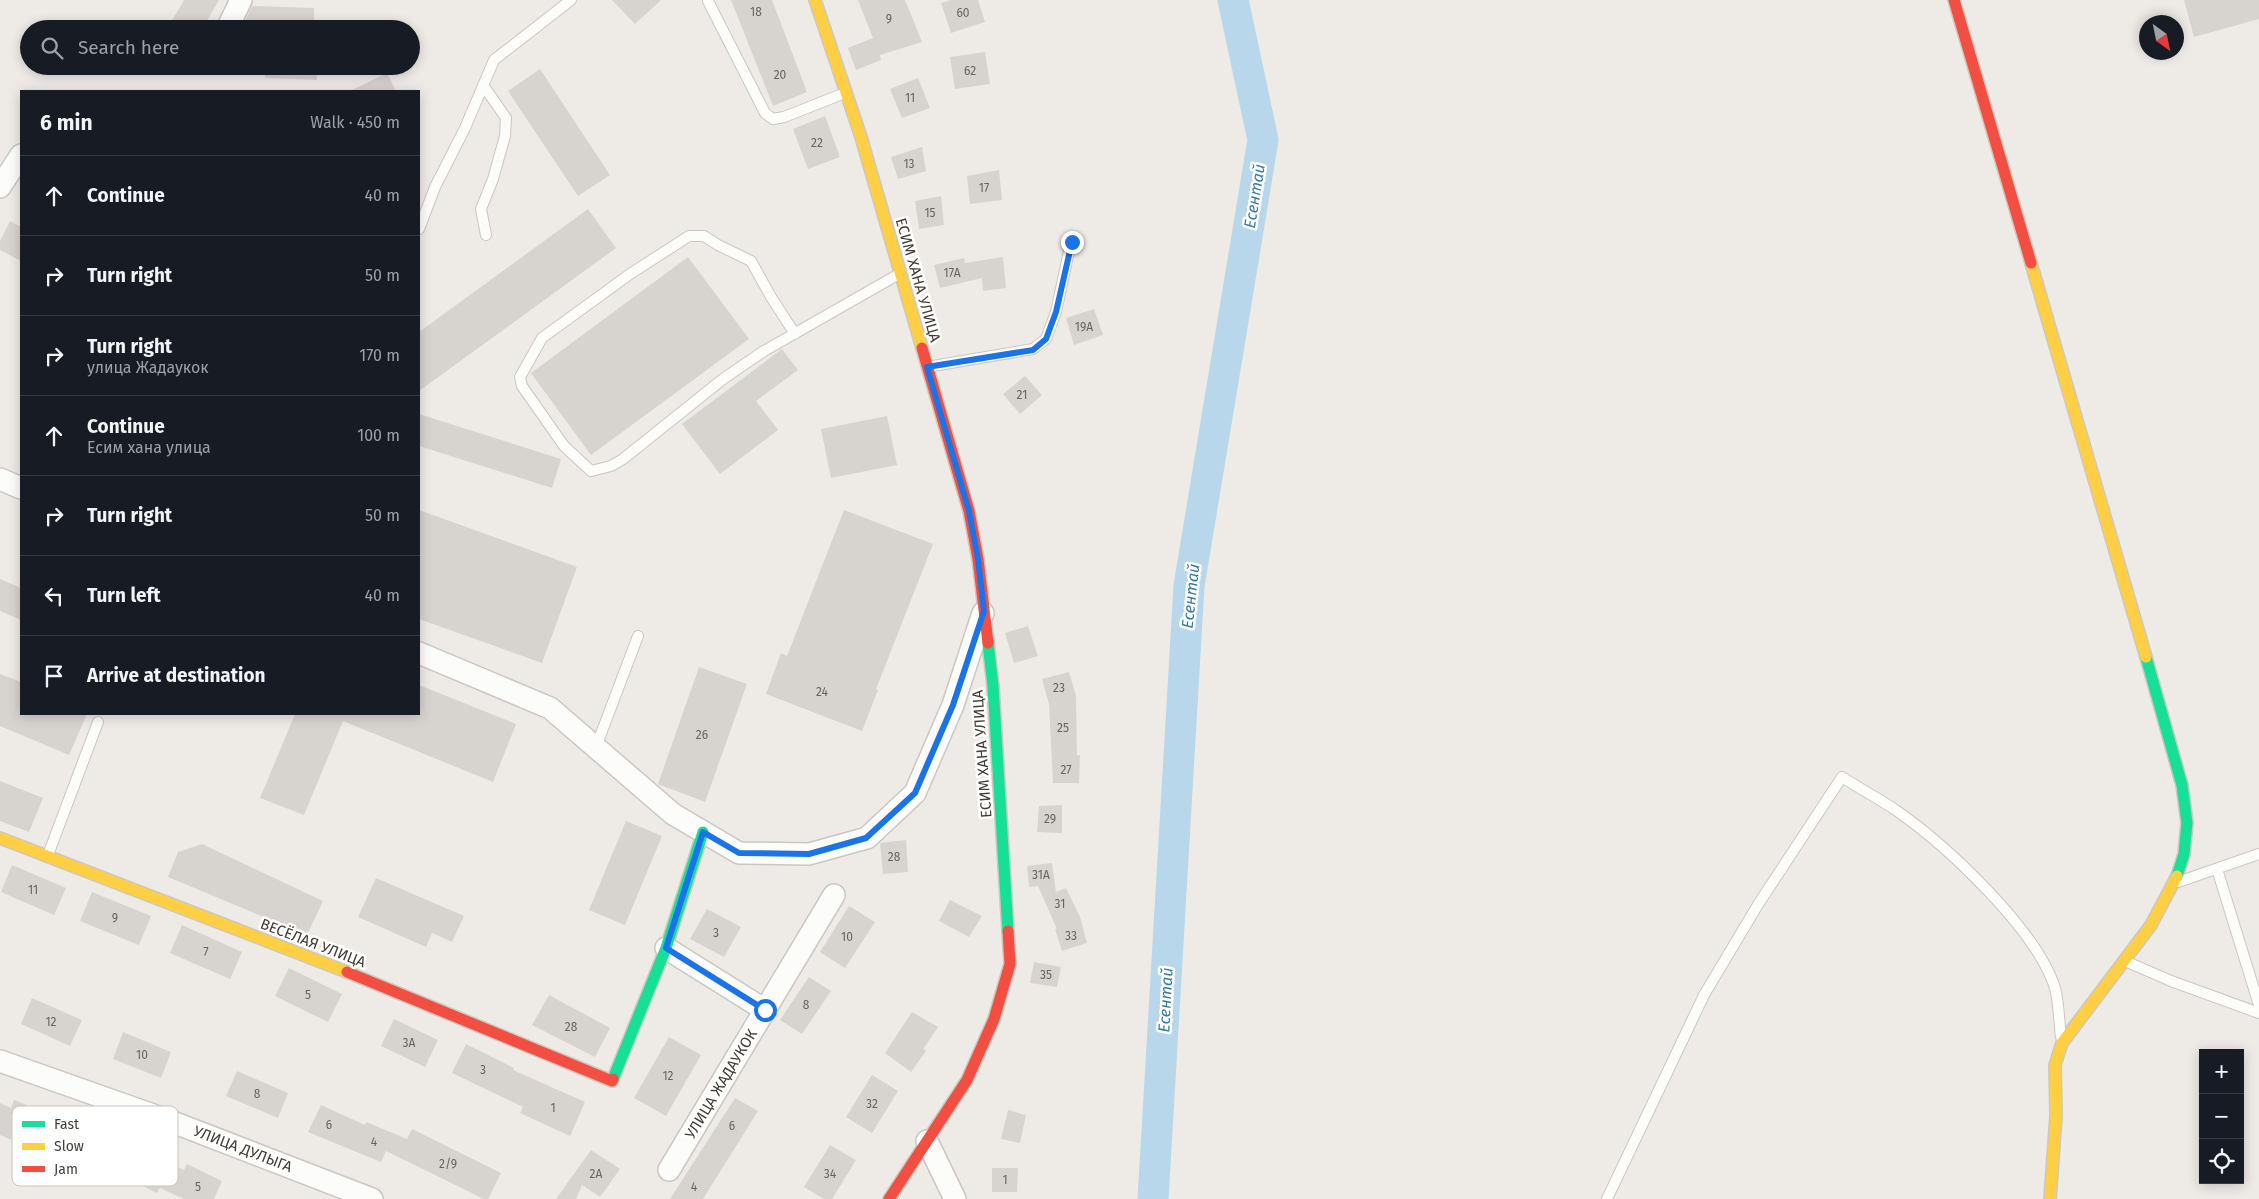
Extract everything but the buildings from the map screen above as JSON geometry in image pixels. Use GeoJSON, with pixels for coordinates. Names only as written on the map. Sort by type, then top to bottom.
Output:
{"type":"FeatureCollection","features":[{"type":"Feature","properties":{"kind":"street"},"geometry":{"type":"LineString","coordinates":[[231,20],[241,0]]}},
{"type":"Feature","properties":{"kind":"street","name":"ЕСИМ ХАНА УЛИЦА"},"geometry":{"type":"LineString","coordinates":[[815,0],[846,93],[969,511],[978,559],[992,686],[1010,964],[994,1019],[967,1080],[889,1199]]}},
{"type":"Feature","properties":{"kind":"street"},"geometry":{"type":"LineString","coordinates":[[1955,0],[2182,785],[2188,823],[2184,854],[2175,883],[2151,925],[2062,1043],[2055,1066],[2056,1116],[2050,1199]]}},
{"type":"Feature","properties":{"kind":"street"},"geometry":{"type":"LineString","coordinates":[[0,187],[20,157]]}},
{"type":"Feature","properties":{"kind":"street"},"geometry":{"type":"LineString","coordinates":[[0,479],[20,488]]}},
{"type":"Feature","properties":{"kind":"street"},"geometry":{"type":"LineString","coordinates":[[420,653],[550,708],[673,814],[739,853],[809,854],[866,838],[915,793],[953,705],[984,611]]}},
{"type":"Feature","properties":{"kind":"street"},"geometry":{"type":"LineString","coordinates":[[703,832],[666,948],[765,1010]]}},
{"type":"Feature","properties":{"kind":"street","name":"ВЕСЁЛАЯ УЛИЦА"},"geometry":{"type":"LineString","coordinates":[[0,838],[344,971],[612,1081],[666,948]]}},
{"type":"Feature","properties":{"kind":"street","name":"УЛИЦА ЖАДАУКОК"},"geometry":{"type":"LineString","coordinates":[[670,1170],[834,895]]}},
{"type":"Feature","properties":{"kind":"street","name":"УЛИЦА ДУЛЫГА"},"geometry":{"type":"LineString","coordinates":[[0,1061],[128,1106]]}},
{"type":"Feature","properties":{"kind":"street","name":"УЛИЦА ДУЛЫГА"},"geometry":{"type":"LineString","coordinates":[[178,1124],[372,1199]]}},
{"type":"Feature","properties":{"kind":"street"},"geometry":{"type":"LineString","coordinates":[[927,1141],[955,1199]]}},
{"type":"Feature","properties":{"kind":"lane"},"geometry":{"type":"LineString","coordinates":[[420,226],[435,187],[465,128],[494,60],[571,0]]}},
{"type":"Feature","properties":{"kind":"lane"},"geometry":{"type":"LineString","coordinates":[[708,1],[765,113],[773,119],[784,117],[846,93]]}},
{"type":"Feature","properties":{"kind":"lane"},"geometry":{"type":"LineString","coordinates":[[483,85],[506,118],[505,136],[493,180],[481,209],[486,235]]}},
{"type":"Feature","properties":{"kind":"lane"},"geometry":{"type":"LineString","coordinates":[[794,334],[751,261],[704,236],[689,236],[630,274],[542,338],[520,377],[522,386],[564,446],[591,471],[611,466],[623,459],[723,380],[764,351],[900,274]]}},
{"type":"Feature","properties":{"kind":"lane"},"geometry":{"type":"LineString","coordinates":[[927,367],[1033,350],[1046,339],[1056,312],[1072,242]]}},
{"type":"Feature","properties":{"kind":"lane"},"geometry":{"type":"LineString","coordinates":[[596,748],[638,636]]}},
{"type":"Feature","properties":{"kind":"lane"},"geometry":{"type":"LineString","coordinates":[[48,856],[98,722]]}},
{"type":"Feature","properties":{"kind":"lane"},"geometry":{"type":"LineString","coordinates":[[1607,1199],[1704,995],[1759,903],[1842,777],[1904,817],[1962,864],[2012,917],[2039,956],[2055,988],[2062,1043]]}},
{"type":"Feature","properties":{"kind":"lane"},"geometry":{"type":"LineString","coordinates":[[2175,883],[2259,854]]}},
{"type":"Feature","properties":{"kind":"lane"},"geometry":{"type":"LineString","coordinates":[[2217,869],[2259,1005]]}},
{"type":"Feature","properties":{"kind":"lane"},"geometry":{"type":"LineString","coordinates":[[2124,960],[2171,981],[2259,1013]]}},
{"type":"Feature","properties":{"kind":"waterway","name":"Есентай"},"geometry":{"type":"LineString","coordinates":[[1153,1199],[1189,586],[1263,140],[1233,0]]}},
{"type":"Feature","properties":{"kind":"traffic: fast"},"geometry":{"type":"LineString","coordinates":[[988,643],[993,686],[1008,931]]}},
{"type":"Feature","properties":{"kind":"traffic: fast"},"geometry":{"type":"LineString","coordinates":[[2146,657],[2182,785],[2187,823],[2184,854],[2177,876]]}},
{"type":"Feature","properties":{"kind":"traffic: fast"},"geometry":{"type":"LineString","coordinates":[[613,1079],[666,948],[703,832]]}},
{"type":"Feature","properties":{"kind":"traffic: slow"},"geometry":{"type":"LineString","coordinates":[[815,0],[861,137],[922,348]]}},
{"type":"Feature","properties":{"kind":"traffic: slow"},"geometry":{"type":"LineString","coordinates":[[2031,263],[2146,657]]}},
{"type":"Feature","properties":{"kind":"traffic: slow"},"geometry":{"type":"LineString","coordinates":[[0,838],[347,972]]}},
{"type":"Feature","properties":{"kind":"traffic: slow"},"geometry":{"type":"LineString","coordinates":[[2050,1199],[2056,1116],[2055,1065],[2062,1043],[2151,925],[2177,876]]}},
{"type":"Feature","properties":{"kind":"traffic: jam"},"geometry":{"type":"LineString","coordinates":[[1954,0],[2031,263]]}},
{"type":"Feature","properties":{"kind":"traffic: jam"},"geometry":{"type":"LineString","coordinates":[[922,348],[969,511],[978,559],[988,643]]}},
{"type":"Feature","properties":{"kind":"traffic: jam"},"geometry":{"type":"LineString","coordinates":[[889,1199],[967,1080],[994,1019],[1010,964],[1008,931]]}},
{"type":"Feature","properties":{"kind":"traffic: jam"},"geometry":{"type":"LineString","coordinates":[[347,972],[612,1081],[613,1079]]}},
{"type":"Feature","properties":{"kind":"route"},"geometry":{"type":"LineString","coordinates":[[765,1010],[666,948],[703,832],[739,853],[809,854],[866,838],[915,793],[953,705],[984,611],[978,559],[969,511],[927,367],[1033,350],[1046,339],[1056,312],[1072,242]]}}]}
